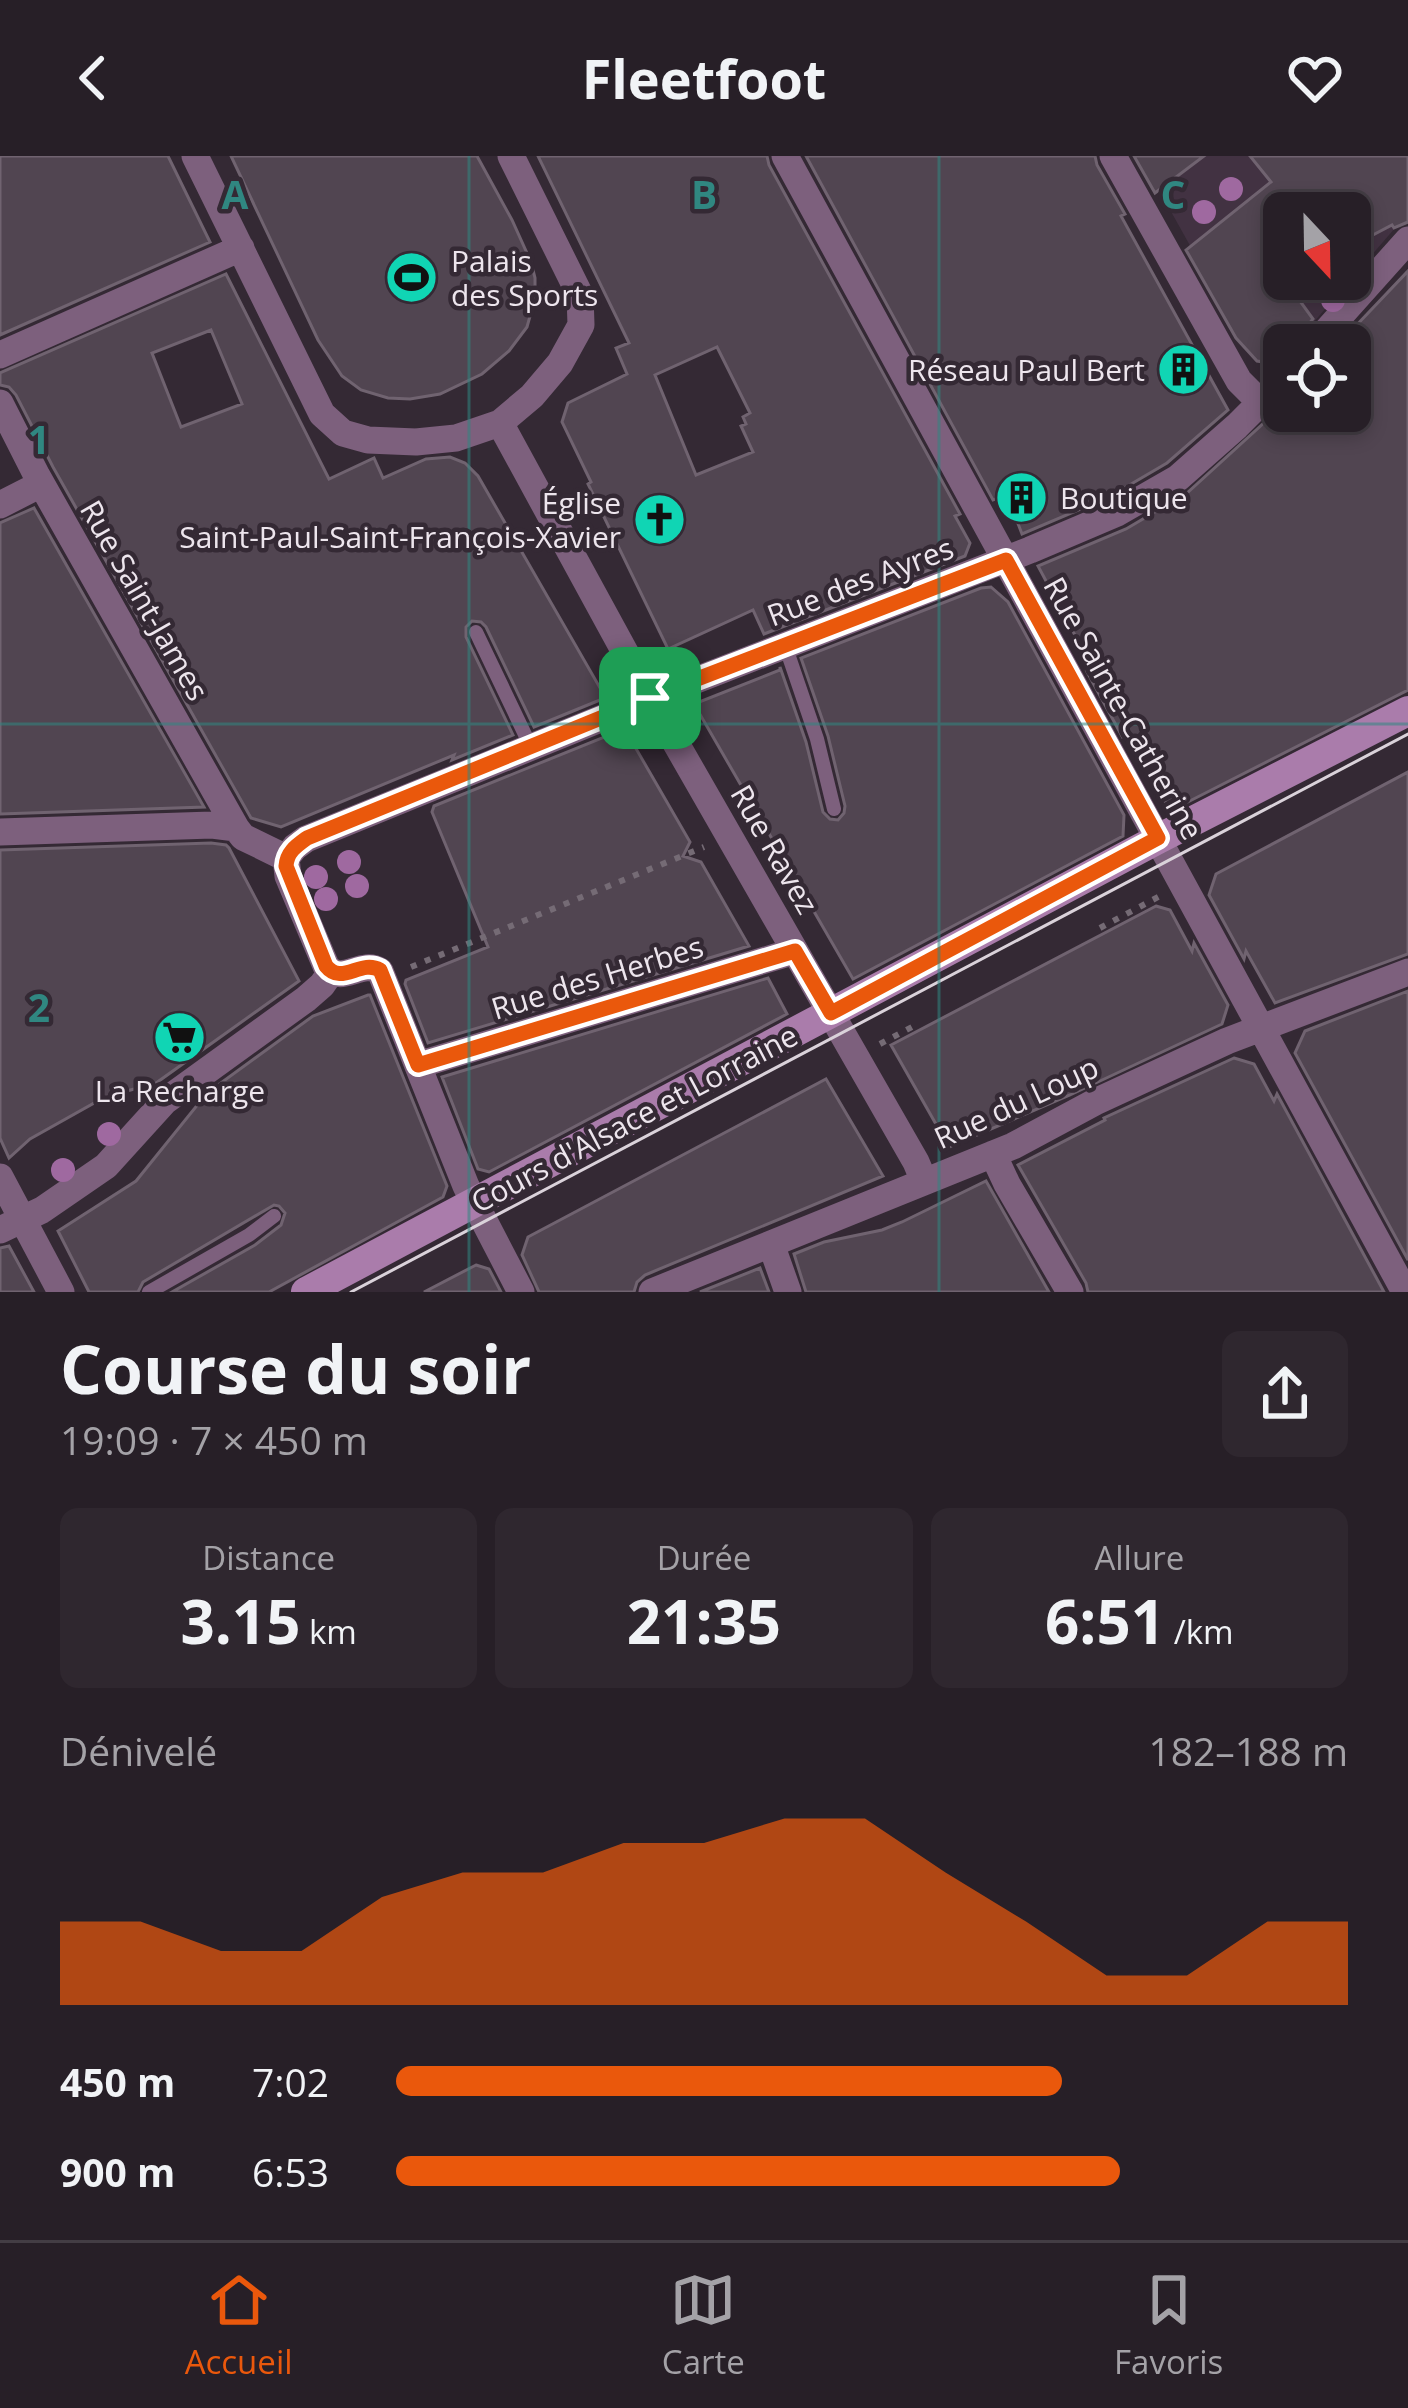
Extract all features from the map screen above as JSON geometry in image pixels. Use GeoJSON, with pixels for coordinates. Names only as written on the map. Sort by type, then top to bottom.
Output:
{"type":"FeatureCollection","features":[{"type":"Feature","properties":{"kind":"street"},"geometry":{"type":"LineString","coordinates":[[196,156],[322,414],[343,433],[368,440],[416,442],[456,438],[500,423],[546,380],[572,346],[581,325],[580,295],[511,156]]}},
{"type":"Feature","properties":{"kind":"street","name":"Rue Sainte-Catherine"},"geometry":{"type":"LineString","coordinates":[[785,156],[1405,1292]]}},
{"type":"Feature","properties":{"kind":"street"},"geometry":{"type":"LineString","coordinates":[[1113,156],[1239,381],[1261,403]]}},
{"type":"Feature","properties":{"kind":"street"},"geometry":{"type":"LineString","coordinates":[[1333,324],[1408,240]]}},
{"type":"Feature","properties":{"kind":"street"},"geometry":{"type":"LineString","coordinates":[[0,356],[241,248]]}},
{"type":"Feature","properties":{"kind":"street","name":"Rue des Ayres"},"geometry":{"type":"LineString","coordinates":[[286,858],[307,838],[1117,513],[1178,478],[1261,403]]}},
{"type":"Feature","properties":{"kind":"street","name":"Rue Saint-James"},"geometry":{"type":"LineString","coordinates":[[0,404],[236,827]]}},
{"type":"Feature","properties":{"kind":"street","name":"Rue Ravez"},"geometry":{"type":"LineString","coordinates":[[500,423],[924,1181]]}},
{"type":"Feature","properties":{"kind":"street"},"geometry":{"type":"LineString","coordinates":[[0,505],[41,484]]}},
{"type":"Feature","properties":{"kind":"street","name":"Cours d'Alsace et Lorraine"},"geometry":{"type":"LineString","coordinates":[[306,1292],[1158,838],[1408,711]]}},
{"type":"Feature","properties":{"kind":"street"},"geometry":{"type":"LineString","coordinates":[[0,832],[236,827],[243,837],[286,858],[288,876],[331,972],[340,975],[374,966],[385,983],[475,1202],[520,1292]]}},
{"type":"Feature","properties":{"kind":"street","name":"Rue des Herbes"},"geometry":{"type":"LineString","coordinates":[[418,1065],[795,951]]}},
{"type":"Feature","properties":{"kind":"street"},"geometry":{"type":"LineString","coordinates":[[12,1225],[106,1166],[166,1101],[306,999],[331,972]]}},
{"type":"Feature","properties":{"kind":"street","name":"Rue du Loup"},"geometry":{"type":"LineString","coordinates":[[652,1292],[1013,1146],[1095,1102],[1261,1028],[1408,972]]}},
{"type":"Feature","properties":{"kind":"street"},"geometry":{"type":"LineString","coordinates":[[992,1154],[1070,1292]]}},
{"type":"Feature","properties":{"kind":"street"},"geometry":{"type":"LineString","coordinates":[[0,1178],[12,1225],[62,1292]]}},
{"type":"Feature","properties":{"kind":"street"},"geometry":{"type":"LineString","coordinates":[[771,1244],[788,1292]]}},
{"type":"Feature","properties":{"kind":"lane"},"geometry":{"type":"LineString","coordinates":[[476,632],[531,747]]}},
{"type":"Feature","properties":{"kind":"lane"},"geometry":{"type":"LineString","coordinates":[[785,645],[834,808]]}},
{"type":"Feature","properties":{"kind":"lane"},"geometry":{"type":"LineString","coordinates":[[149,1292],[274,1216]]}},
{"type":"Feature","properties":{"kind":"path"},"geometry":{"type":"LineString","coordinates":[[385,983],[486,936],[730,837]]}},
{"type":"Feature","properties":{"kind":"path"},"geometry":{"type":"LineString","coordinates":[[1100,928],[1183,884]]}},
{"type":"Feature","properties":{"kind":"path"},"geometry":{"type":"LineString","coordinates":[[877,1046],[912,1027]]}},
{"type":"Feature","properties":{"kind":"shaded area"},"geometry":{"type":"Polygon","coordinates":[[[1140,156],[1408,156],[1408,213],[1371,256],[1371,192],[1263,192],[1263,300],[1333,300],[1312,324],[1263,324],[1263,363],[1250,353],[1140,156]]]}},
{"type":"Feature","properties":{"kind":"building"},"geometry":{"type":"Polygon","coordinates":[[[0,156],[168,156],[210,242],[0,335],[0,156]]]}},
{"type":"Feature","properties":{"kind":"building","name":"Palais des Sports"},"geometry":{"type":"Polygon","coordinates":[[[231,156],[477,156],[531,262],[535,298],[527,327],[482,374],[440,394],[388,398],[361,390],[342,376],[318,340],[231,156]]]}},
{"type":"Feature","properties":{"kind":"building"},"geometry":{"type":"Polygon","coordinates":[[[538,156],[767,156],[960,514],[955,516],[970,543],[965,556],[764,634],[753,610],[668,649],[562,422],[568,403],[627,374],[616,348],[629,343],[538,156]],[[717,347],[655,375],[696,475],[753,452],[741,426],[750,413],[717,347]]]}},
{"type":"Feature","properties":{"kind":"building"},"geometry":{"type":"Polygon","coordinates":[[[806,156],[1095,156],[1125,214],[1121,216],[1228,410],[1167,463],[1109,497],[1022,534],[1007,495],[993,500],[806,156]]]}},
{"type":"Feature","properties":{"kind":"building"},"geometry":{"type":"Polygon","coordinates":[[[1134,156],[1204,156],[1155,193],[1134,156]]]}},
{"type":"Feature","properties":{"kind":"building"},"geometry":{"type":"Polygon","coordinates":[[[1250,156],[1408,156],[1408,222],[1371,236],[1371,192],[1263,192],[1263,300],[1299,300],[1313,319],[1309,324],[1263,324],[1263,362],[1236,338],[1186,250],[1271,182],[1250,156]]]}},
{"type":"Feature","properties":{"kind":"building"},"geometry":{"type":"Polygon","coordinates":[[[1408,271],[1408,690],[1176,808],[1167,805],[1123,724],[1123,738],[1086,670],[1100,682],[1038,566],[1126,529],[1187,493],[1263,424],[1263,432],[1371,432],[1371,324],[1358,324],[1408,271]]]}},
{"type":"Feature","properties":{"kind":"building"},"geometry":{"type":"Polygon","coordinates":[[[226,274],[329,479],[374,458],[383,478],[426,459],[450,457],[465,463],[478,476],[603,693],[600,700],[534,727],[486,627],[472,621],[466,637],[513,735],[281,827],[251,818],[16,395],[0,385],[0,373],[226,274]],[[211,330],[152,353],[181,427],[242,404],[211,330]]]}},
{"type":"Feature","properties":{"kind":"building"},"geometry":{"type":"Polygon","coordinates":[[[34,508],[204,807],[0,814],[0,523],[34,508]]]}},
{"type":"Feature","properties":{"kind":"building"},"geometry":{"type":"Polygon","coordinates":[[[991,587],[1008,602],[1124,815],[1123,836],[853,979],[694,704],[780,667],[806,742],[823,812],[838,820],[845,806],[828,736],[801,658],[991,587]]]}},
{"type":"Feature","properties":{"kind":"building"},"geometry":{"type":"Polygon","coordinates":[[[619,731],[627,733],[690,842],[683,856],[701,862],[749,946],[428,1043],[406,980],[488,947],[432,812],[434,806],[619,731]]]}},
{"type":"Feature","properties":{"kind":"building"},"geometry":{"type":"Polygon","coordinates":[[[1408,772],[1408,954],[1275,1003],[1209,895],[1216,874],[1408,772]]]}},
{"type":"Feature","properties":{"kind":"building"},"geometry":{"type":"Polygon","coordinates":[[[211,843],[229,848],[299,981],[156,1083],[105,1097],[30,1139],[9,1158],[0,1138],[0,850],[211,843]]]}},
{"type":"Feature","properties":{"kind":"building"},"geometry":{"type":"Polygon","coordinates":[[[1156,906],[1170,910],[1192,951],[1194,943],[1228,1005],[1222,1024],[949,1147],[891,1045],[1156,906]]]}},
{"type":"Feature","properties":{"kind":"building"},"geometry":{"type":"Polygon","coordinates":[[[768,978],[787,1014],[489,1172],[478,1169],[442,1077],[768,978]]]}},
{"type":"Feature","properties":{"kind":"building"},"geometry":{"type":"Polygon","coordinates":[[[1408,991],[1408,1260],[1295,1053],[1305,1031],[1408,991]]]}},
{"type":"Feature","properties":{"kind":"building"},"geometry":{"type":"Polygon","coordinates":[[[370,995],[447,1186],[443,1197],[269,1292],[172,1292],[281,1225],[285,1213],[274,1205],[143,1282],[138,1292],[89,1292],[58,1231],[136,1181],[207,1093],[313,1016],[370,995]]]}},
{"type":"Feature","properties":{"kind":"building"},"geometry":{"type":"Polygon","coordinates":[[[1234,1058],[1254,1064],[1274,1101],[1277,1094],[1384,1292],[1088,1292],[1018,1165],[1104,1118],[1234,1058]]]}},
{"type":"Feature","properties":{"kind":"building"},"geometry":{"type":"Polygon","coordinates":[[[826,1079],[883,1176],[645,1275],[634,1292],[539,1292],[522,1255],[528,1237],[826,1079]]]}},
{"type":"Feature","properties":{"kind":"building"},"geometry":{"type":"Polygon","coordinates":[[[986,1181],[1049,1292],[806,1292],[794,1254],[824,1242],[882,1230],[986,1181]]]}},
{"type":"Feature","properties":{"kind":"building"},"geometry":{"type":"Polygon","coordinates":[[[9,1246],[34,1292],[0,1292],[0,1248],[9,1246]]]}},
{"type":"Feature","properties":{"kind":"building"},"geometry":{"type":"Polygon","coordinates":[[[476,1265],[489,1269],[501,1292],[424,1292],[476,1265]]]}},
{"type":"Feature","properties":{"kind":"building"},"geometry":{"type":"Polygon","coordinates":[[[760,1268],[769,1292],[700,1292],[760,1268]]]}},
{"type":"Feature","properties":{"kind":"tram line"},"geometry":{"type":"LineString","coordinates":[[351,1292],[1408,734]]}},
{"type":"Feature","properties":{"kind":"place","name":"Palais des Sports"},"geometry":{"type":"Point","coordinates":[412,277]}},
{"type":"Feature","properties":{"kind":"place","name":"Réseau Paul Bert"},"geometry":{"type":"Point","coordinates":[1184,369]}},
{"type":"Feature","properties":{"kind":"place","name":"Boutique"},"geometry":{"type":"Point","coordinates":[1021,497]}},
{"type":"Feature","properties":{"kind":"place","name":"Église Saint-Paul-Saint-François-Xavier"},"geometry":{"type":"Point","coordinates":[660,519]}},
{"type":"Feature","properties":{"kind":"place","name":"La Recharge"},"geometry":{"type":"Point","coordinates":[180,1038]}},
{"type":"Feature","properties":{"kind":"route"},"geometry":{"type":"LineString","coordinates":[[1006,560],[1158,838],[831,1013],[795,951],[418,1065],[380,970],[365,966],[340,975],[326,966],[288,876],[286,858],[307,838],[650,698],[1006,560]]}}]}
